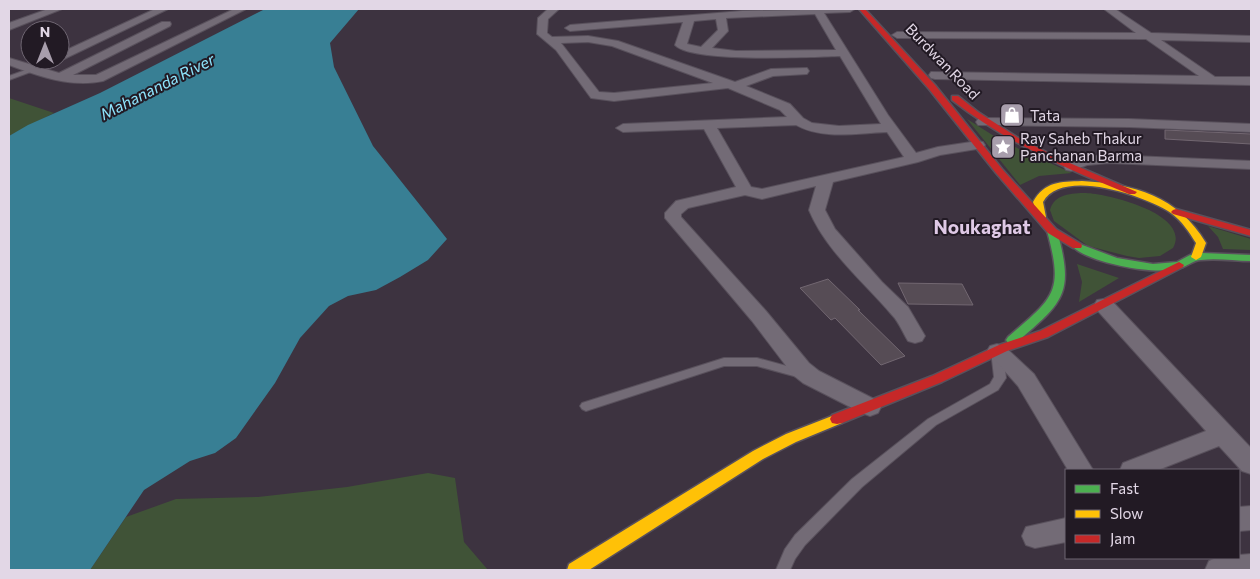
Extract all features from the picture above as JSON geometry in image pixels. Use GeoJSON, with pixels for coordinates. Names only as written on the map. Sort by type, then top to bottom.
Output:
{"type":"FeatureCollection","features":[{"type":"Feature","properties":{"kind":"main road","name":"Burdwan Road"},"geometry":{"type":"LineString","coordinates":[[862,9],[937,93],[978,145],[1052,231]]}},
{"type":"Feature","properties":{"kind":"main road","name":"Burdwan Road"},"geometry":{"type":"LineString","coordinates":[[873,9],[950,93],[983,122],[1018,142],[1071,167],[1132,192]]}},
{"type":"Feature","properties":{"kind":"main road"},"geometry":{"type":"LineString","coordinates":[[937,93],[950,93]]}},
{"type":"Feature","properties":{"kind":"main road"},"geometry":{"type":"LineString","coordinates":[[1041,217],[1038,204],[1044,193],[1058,186],[1079,183],[1132,192],[1154,200],[1174,211],[1193,227],[1201,243],[1196,257]]}},
{"type":"Feature","properties":{"kind":"main road"},"geometry":{"type":"LineString","coordinates":[[1174,211],[1251,233]]}},
{"type":"Feature","properties":{"kind":"main road"},"geometry":{"type":"LineString","coordinates":[[1052,231],[1072,244],[1090,252],[1127,264],[1155,267],[1179,265]]}},
{"type":"Feature","properties":{"kind":"main road"},"geometry":{"type":"LineString","coordinates":[[1000,349],[1051,302],[1061,286],[1059,256],[1052,231]]}},
{"type":"Feature","properties":{"kind":"main road"},"geometry":{"type":"LineString","coordinates":[[575,570],[701,490],[783,442],[937,379],[1000,349],[1044,334],[1196,257],[1251,258]]}},
{"type":"Feature","properties":{"kind":"street"},"geometry":{"type":"LineString","coordinates":[[9,27],[57,9]]}},
{"type":"Feature","properties":{"kind":"street"},"geometry":{"type":"LineString","coordinates":[[70,41],[141,9]]}},
{"type":"Feature","properties":{"kind":"street"},"geometry":{"type":"LineString","coordinates":[[70,52],[163,9]]}},
{"type":"Feature","properties":{"kind":"street"},"geometry":{"type":"LineString","coordinates":[[42,70],[78,80],[99,78],[241,9]]}},
{"type":"Feature","properties":{"kind":"street"},"geometry":{"type":"LineString","coordinates":[[554,9],[543,18],[546,35],[560,48],[595,95],[614,97],[670,82],[734,85],[771,72],[803,71]]}},
{"type":"Feature","properties":{"kind":"street"},"geometry":{"type":"LineString","coordinates":[[546,35],[689,19],[850,9]]}},
{"type":"Feature","properties":{"kind":"street"},"geometry":{"type":"LineString","coordinates":[[1109,9],[1212,80]]}},
{"type":"Feature","properties":{"kind":"street"},"geometry":{"type":"LineString","coordinates":[[818,11],[842,54],[890,128],[913,159]]}},
{"type":"Feature","properties":{"kind":"street"},"geometry":{"type":"LineString","coordinates":[[703,51],[723,31],[721,17]]}},
{"type":"Feature","properties":{"kind":"street"},"geometry":{"type":"LineString","coordinates":[[689,19],[681,47],[736,54],[842,54]]}},
{"type":"Feature","properties":{"kind":"street"},"geometry":{"type":"LineString","coordinates":[[62,76],[166,24]]}},
{"type":"Feature","properties":{"kind":"street"},"geometry":{"type":"LineString","coordinates":[[897,34],[1148,36],[1251,39]]}},
{"type":"Feature","properties":{"kind":"street"},"geometry":{"type":"LineString","coordinates":[[546,35],[607,41],[680,66],[778,103],[798,121],[809,127],[830,129],[890,128]]}},
{"type":"Feature","properties":{"kind":"street"},"geometry":{"type":"LineString","coordinates":[[670,82],[680,66]]}},
{"type":"Feature","properties":{"kind":"street"},"geometry":{"type":"LineString","coordinates":[[935,75],[1251,81]]}},
{"type":"Feature","properties":{"kind":"street"},"geometry":{"type":"LineString","coordinates":[[623,128],[798,121]]}},
{"type":"Feature","properties":{"kind":"street"},"geometry":{"type":"LineString","coordinates":[[983,122],[1130,123],[1251,128]]}},
{"type":"Feature","properties":{"kind":"street"},"geometry":{"type":"LineString","coordinates":[[708,124],[745,190]]}},
{"type":"Feature","properties":{"kind":"street"},"geometry":{"type":"LineString","coordinates":[[870,406],[811,377],[801,369],[759,316],[673,218],[673,213],[682,204],[745,190],[762,194],[913,159],[938,151],[978,145]]}},
{"type":"Feature","properties":{"kind":"street"},"geometry":{"type":"LineString","coordinates":[[1071,167],[1084,161],[1109,159],[1251,165]]}},
{"type":"Feature","properties":{"kind":"street"},"geometry":{"type":"LineString","coordinates":[[826,180],[817,210],[824,224],[874,286],[902,312],[916,336]]}},
{"type":"Feature","properties":{"kind":"street"},"geometry":{"type":"LineString","coordinates":[[1104,305],[1251,464]]}},
{"type":"Feature","properties":{"kind":"street"},"geometry":{"type":"LineString","coordinates":[[1000,349],[1026,380],[1080,469]]}},
{"type":"Feature","properties":{"kind":"street"},"geometry":{"type":"LineString","coordinates":[[1135,469],[1223,434]]}},
{"type":"Feature","properties":{"kind":"street"},"geometry":{"type":"LineString","coordinates":[[1036,536],[1065,530]]}},
{"type":"Feature","properties":{"kind":"street"},"geometry":{"type":"LineString","coordinates":[[1219,570],[1251,567]]}},
{"type":"Feature","properties":{"kind":"lane"},"geometry":{"type":"LineString","coordinates":[[9,78],[20,67]]}},
{"type":"Feature","properties":{"kind":"lane"},"geometry":{"type":"LineString","coordinates":[[783,570],[800,540],[857,483],[932,422],[994,387],[1000,378],[1000,349]]}},
{"type":"Feature","properties":{"kind":"lane"},"geometry":{"type":"LineString","coordinates":[[586,406],[724,362],[741,360],[757,362],[811,377]]}},
{"type":"Feature","properties":{"kind":"green space"},"geometry":{"type":"Polygon","coordinates":[[[9,98],[54,113],[9,136],[9,98]]]}},
{"type":"Feature","properties":{"kind":"green space"},"geometry":{"type":"Polygon","coordinates":[[[967,119],[1002,141],[1072,173],[1039,176],[1020,185],[967,119]]]}},
{"type":"Feature","properties":{"kind":"green space"},"geometry":{"type":"Polygon","coordinates":[[[1086,193],[1112,197],[1145,208],[1160,216],[1171,225],[1176,236],[1173,248],[1160,256],[1139,258],[1088,246],[1054,221],[1050,210],[1059,198],[1070,194],[1086,193]]]}},
{"type":"Feature","properties":{"kind":"green space"},"geometry":{"type":"Polygon","coordinates":[[[1208,226],[1251,239],[1251,250],[1223,249],[1218,237],[1208,226]]]}},
{"type":"Feature","properties":{"kind":"green space"},"geometry":{"type":"Polygon","coordinates":[[[1077,264],[1119,278],[1079,302],[1082,282],[1077,264]]]}},
{"type":"Feature","properties":{"kind":"green space"},"geometry":{"type":"Polygon","coordinates":[[[428,473],[455,478],[464,542],[488,570],[90,570],[126,517],[176,499],[258,497],[347,487],[428,473]]]}},
{"type":"Feature","properties":{"kind":"water","name":"Mahananda River"},"geometry":{"type":"Polygon","coordinates":[[[265,9],[359,9],[330,43],[334,67],[373,146],[447,239],[428,260],[400,277],[376,290],[348,296],[329,306],[300,338],[275,383],[236,438],[215,453],[190,461],[144,490],[90,570],[9,570],[9,136],[28,125],[100,93],[265,9]]]}},
{"type":"Feature","properties":{"kind":"building"},"geometry":{"type":"Polygon","coordinates":[[[1165,130],[1251,134],[1251,144],[1165,139],[1165,130]]]}},
{"type":"Feature","properties":{"kind":"building"},"geometry":{"type":"Polygon","coordinates":[[[828,279],[905,356],[881,365],[835,318],[831,320],[800,288],[828,279]]]}},
{"type":"Feature","properties":{"kind":"building"},"geometry":{"type":"Polygon","coordinates":[[[898,283],[962,284],[973,305],[908,304],[898,283]]]}},
{"type":"Feature","properties":{"kind":"traffic: fast"},"geometry":{"type":"LineString","coordinates":[[1012,340],[1040,315],[1057,294],[1061,269],[1052,231]]}},
{"type":"Feature","properties":{"kind":"traffic: fast"},"geometry":{"type":"LineString","coordinates":[[1077,246],[1126,264],[1153,267],[1179,265],[1202,256],[1251,258]]}},
{"type":"Feature","properties":{"kind":"traffic: slow"},"geometry":{"type":"LineString","coordinates":[[1041,217],[1038,202],[1043,193],[1053,187],[1082,184],[1114,187],[1136,192],[1156,200],[1174,210],[1183,218],[1201,243],[1196,257]]}},
{"type":"Feature","properties":{"kind":"traffic: slow"},"geometry":{"type":"LineString","coordinates":[[575,570],[758,455],[791,438],[837,419]]}},
{"type":"Feature","properties":{"kind":"traffic: jam"},"geometry":{"type":"LineString","coordinates":[[862,9],[932,87],[999,171],[1052,231],[1077,246]]}},
{"type":"Feature","properties":{"kind":"traffic: jam"},"geometry":{"type":"LineString","coordinates":[[955,98],[996,128],[1039,152],[1132,192]]}},
{"type":"Feature","properties":{"kind":"traffic: jam"},"geometry":{"type":"LineString","coordinates":[[1176,212],[1251,233]]}},
{"type":"Feature","properties":{"kind":"traffic: jam"},"geometry":{"type":"LineString","coordinates":[[837,419],[937,379],[1003,348],[1044,334],[1179,265]]}},
{"type":"Feature","properties":{"kind":"place","name":"Tata"},"geometry":{"type":"Point","coordinates":[1012,115]}},
{"type":"Feature","properties":{"kind":"place","name":"Ray Saheb Thakur Panchanan Barma"},"geometry":{"type":"Point","coordinates":[1003,147]}},
{"type":"Feature","properties":{"kind":"district","name":"Noukaghat"},"geometry":{"type":"Point","coordinates":[982,226]}}]}
